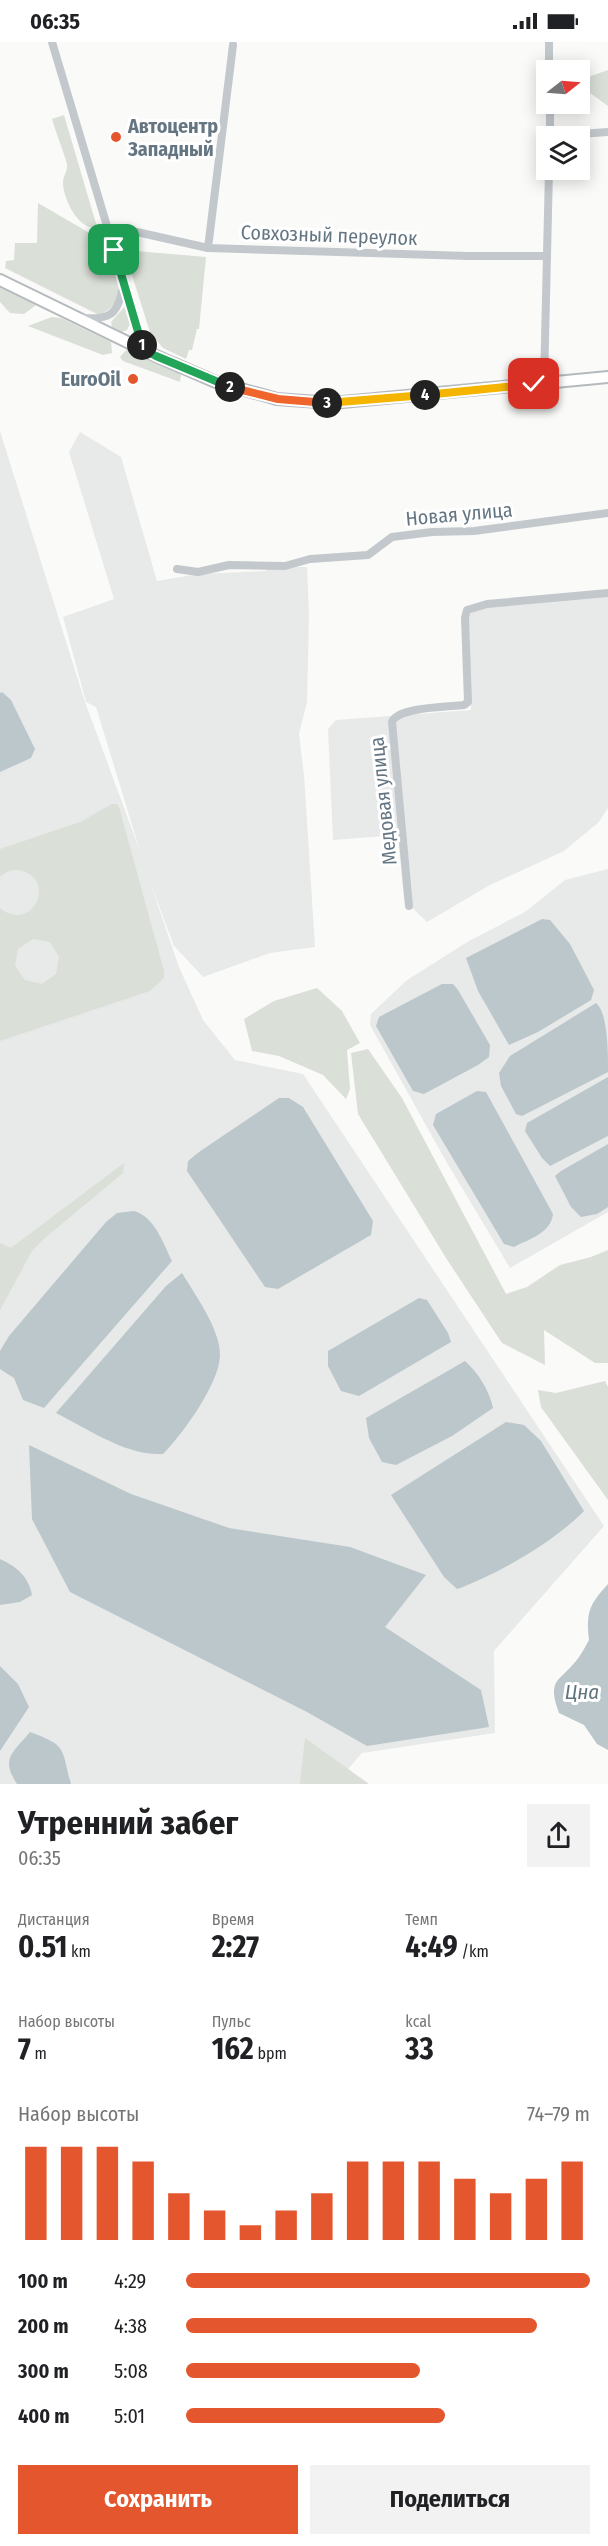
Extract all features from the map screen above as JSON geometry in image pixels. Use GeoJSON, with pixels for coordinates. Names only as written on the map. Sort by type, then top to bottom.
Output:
{"type":"FeatureCollection","features":[{"type":"Feature","properties":{"kind":"main road"},"geometry":{"type":"LineString","coordinates":[[0,280],[144,350],[216,382],[278,399],[318,403],[608,376]]}},
{"type":"Feature","properties":{"kind":"street"},"geometry":{"type":"LineString","coordinates":[[52,42],[144,350]]}},
{"type":"Feature","properties":{"kind":"street"},"geometry":{"type":"LineString","coordinates":[[549,42],[549,60]]}},
{"type":"Feature","properties":{"kind":"street"},"geometry":{"type":"LineString","coordinates":[[208,248],[233,45]]}},
{"type":"Feature","properties":{"kind":"street"},"geometry":{"type":"LineString","coordinates":[[590,133],[608,132]]}},
{"type":"Feature","properties":{"kind":"street"},"geometry":{"type":"LineString","coordinates":[[544,383],[549,180]]}},
{"type":"Feature","properties":{"kind":"street","name":"Совхозный переулок"},"geometry":{"type":"LineString","coordinates":[[111,236],[124,232],[137,232],[208,248],[468,256],[547,256]]}},
{"type":"Feature","properties":{"kind":"street"},"geometry":{"type":"LineString","coordinates":[[78,317],[105,318],[112,314],[121,301],[124,283]]}},
{"type":"Feature","properties":{"kind":"street","name":"Новая улица"},"geometry":{"type":"LineString","coordinates":[[177,569],[198,572],[229,565],[285,566],[310,559],[368,555],[392,537],[474,531],[608,513]]}},
{"type":"Feature","properties":{"kind":"street","name":"Медовая улица"},"geometry":{"type":"LineString","coordinates":[[409,906],[393,718],[404,712],[464,705],[468,702],[465,618],[467,610],[487,604],[608,593]]}},
{"type":"Feature","properties":{"kind":"shaded area"},"geometry":{"type":"Polygon","coordinates":[[[608,70],[608,106],[590,93],[591,76],[608,70]]]}},
{"type":"Feature","properties":{"kind":"shaded area"},"geometry":{"type":"Polygon","coordinates":[[[64,115],[97,227],[90,227],[78,219],[66,197],[63,183],[67,164],[52,119],[64,115]]]}},
{"type":"Feature","properties":{"kind":"shaded area"},"geometry":{"type":"Polygon","coordinates":[[[38,203],[105,242],[118,283],[118,293],[109,309],[99,315],[5,268],[6,261],[14,260],[15,243],[37,243],[38,203]]]}},
{"type":"Feature","properties":{"kind":"shaded area"},"geometry":{"type":"Polygon","coordinates":[[[124,250],[206,257],[199,329],[197,329],[192,350],[189,350],[186,359],[163,348],[150,332],[124,250]]]}},
{"type":"Feature","properties":{"kind":"shaded area"},"geometry":{"type":"Polygon","coordinates":[[[0,288],[36,305],[24,314],[10,313],[0,302],[0,288]]]}},
{"type":"Feature","properties":{"kind":"shaded area"},"geometry":{"type":"Polygon","coordinates":[[[126,305],[131,322],[127,330],[122,332],[112,327],[111,322],[126,305]]]}},
{"type":"Feature","properties":{"kind":"shaded area"},"geometry":{"type":"Polygon","coordinates":[[[52,317],[61,318],[111,342],[112,353],[103,355],[28,326],[52,317]]]}},
{"type":"Feature","properties":{"kind":"shaded area"},"geometry":{"type":"Polygon","coordinates":[[[127,349],[181,374],[180,382],[123,361],[120,357],[127,349]]]}},
{"type":"Feature","properties":{"kind":"shaded area"},"geometry":{"type":"Polygon","coordinates":[[[0,431],[85,702],[140,851],[96,707],[86,702],[63,617],[114,599],[69,452],[80,432],[121,457],[157,581],[198,574],[267,571],[262,567],[307,567],[309,614],[307,702],[299,734],[304,775],[315,947],[270,953],[203,977],[174,946],[150,882],[179,967],[203,1020],[235,1060],[303,1074],[604,1526],[494,1651],[495,1733],[362,1753],[335,1784],[0,1784],[0,431]]]}},
{"type":"Feature","properties":{"kind":"shaded area"},"geometry":{"type":"Polygon","coordinates":[[[608,591],[608,808],[599,822],[564,851],[490,885],[427,922],[404,900],[398,835],[333,840],[328,729],[336,720],[471,710],[469,618],[473,608],[608,591]]]}},
{"type":"Feature","properties":{"kind":"shaded area"},"geometry":{"type":"Polygon","coordinates":[[[112,804],[117,804],[119,807],[164,978],[150,991],[0,1041],[0,908],[12,914],[22,914],[36,903],[39,894],[38,884],[32,876],[22,871],[11,871],[0,877],[0,849],[80,822],[112,804]],[[33,939],[18,949],[15,966],[25,980],[42,984],[56,974],[59,957],[50,942],[33,939]]]}},
{"type":"Feature","properties":{"kind":"shaded area"},"geometry":{"type":"Polygon","coordinates":[[[608,869],[608,1212],[510,1268],[447,1163],[370,1025],[371,1014],[407,980],[469,941],[525,912],[565,880],[608,869]]]}},
{"type":"Feature","properties":{"kind":"shaded area"},"geometry":{"type":"Polygon","coordinates":[[[317,988],[342,1011],[360,1043],[347,1050],[350,1089],[346,1099],[323,1075],[279,1056],[252,1051],[244,1019],[274,1001],[317,988]]]}},
{"type":"Feature","properties":{"kind":"shaded area"},"geometry":{"type":"Polygon","coordinates":[[[368,1049],[402,1098],[506,1294],[527,1287],[560,1265],[608,1250],[608,1363],[595,1363],[544,1330],[545,1365],[502,1343],[446,1258],[358,1114],[351,1053],[368,1049]]]}},
{"type":"Feature","properties":{"kind":"shaded area"},"geometry":{"type":"Polygon","coordinates":[[[124,1163],[123,1173],[32,1251],[0,1310],[0,1243],[11,1248],[124,1163]]]}},
{"type":"Feature","properties":{"kind":"shaded area"},"geometry":{"type":"Polygon","coordinates":[[[605,1381],[608,1387],[608,1500],[541,1407],[538,1390],[556,1393],[605,1381]]]}},
{"type":"Feature","properties":{"kind":"shaded area"},"geometry":{"type":"Polygon","coordinates":[[[305,1738],[369,1784],[300,1784],[305,1738]]]}},
{"type":"Feature","properties":{"kind":"water"},"geometry":{"type":"Polygon","coordinates":[[[2,692],[11,700],[35,749],[31,758],[0,772],[0,693],[2,692]]]}},
{"type":"Feature","properties":{"kind":"water"},"geometry":{"type":"Polygon","coordinates":[[[542,919],[550,920],[570,944],[594,990],[591,1000],[538,1032],[509,1045],[478,991],[466,958],[542,919]]]}},
{"type":"Feature","properties":{"kind":"water"},"geometry":{"type":"Polygon","coordinates":[[[442,984],[453,984],[458,990],[490,1045],[489,1057],[424,1094],[413,1091],[376,1026],[379,1017],[442,984]]]}},
{"type":"Feature","properties":{"kind":"water"},"geometry":{"type":"Polygon","coordinates":[[[596,1003],[605,1024],[608,1072],[522,1116],[516,1114],[501,1086],[499,1073],[510,1056],[596,1003]]]}},
{"type":"Feature","properties":{"kind":"water"},"geometry":{"type":"Polygon","coordinates":[[[608,1077],[608,1136],[550,1166],[542,1158],[525,1131],[527,1123],[608,1077]]]}},
{"type":"Feature","properties":{"kind":"water"},"geometry":{"type":"Polygon","coordinates":[[[477,1091],[486,1092],[553,1214],[544,1231],[514,1247],[504,1244],[433,1125],[436,1114],[477,1091]]]}},
{"type":"Feature","properties":{"kind":"water"},"geometry":{"type":"Polygon","coordinates":[[[279,1098],[289,1098],[303,1107],[373,1221],[371,1235],[278,1289],[265,1287],[187,1171],[188,1161],[199,1152],[279,1098]]]}},
{"type":"Feature","properties":{"kind":"water"},"geometry":{"type":"Polygon","coordinates":[[[608,1144],[608,1207],[597,1214],[581,1217],[571,1207],[555,1176],[608,1144]]]}},
{"type":"Feature","properties":{"kind":"water"},"geometry":{"type":"Polygon","coordinates":[[[134,1211],[148,1219],[153,1225],[172,1261],[44,1408],[23,1400],[14,1378],[0,1369],[0,1351],[9,1336],[106,1222],[117,1213],[134,1211]]]}},
{"type":"Feature","properties":{"kind":"water"},"geometry":{"type":"Polygon","coordinates":[[[182,1273],[212,1324],[220,1356],[207,1394],[189,1422],[163,1454],[135,1451],[121,1446],[56,1413],[166,1286],[182,1273]]]}},
{"type":"Feature","properties":{"kind":"water"},"geometry":{"type":"Polygon","coordinates":[[[419,1298],[427,1300],[448,1333],[451,1342],[359,1396],[341,1391],[328,1366],[328,1351],[419,1298]]]}},
{"type":"Feature","properties":{"kind":"water"},"geometry":{"type":"Polygon","coordinates":[[[465,1361],[483,1383],[493,1408],[452,1436],[396,1465],[382,1462],[369,1438],[366,1418],[465,1361]]]}},
{"type":"Feature","properties":{"kind":"water"},"geometry":{"type":"Polygon","coordinates":[[[506,1422],[524,1425],[541,1441],[584,1511],[541,1546],[489,1575],[457,1589],[444,1577],[391,1495],[506,1422]]]}},
{"type":"Feature","properties":{"kind":"water"},"geometry":{"type":"Polygon","coordinates":[[[29,1445],[131,1494],[229,1528],[350,1547],[426,1575],[385,1627],[481,1690],[489,1727],[367,1746],[307,1712],[70,1592],[32,1519],[29,1445]]]}},
{"type":"Feature","properties":{"kind":"water"},"geometry":{"type":"Polygon","coordinates":[[[0,1559],[21,1573],[28,1582],[32,1595],[20,1602],[0,1605],[0,1559]]]}},
{"type":"Feature","properties":{"kind":"water","name":"Цна"},"geometry":{"type":"Polygon","coordinates":[[[608,1584],[608,1750],[597,1744],[584,1725],[559,1713],[554,1687],[578,1659],[589,1640],[590,1609],[608,1584]]]}},
{"type":"Feature","properties":{"kind":"water"},"geometry":{"type":"Polygon","coordinates":[[[0,1666],[18,1684],[29,1707],[0,1751],[0,1666]]]}},
{"type":"Feature","properties":{"kind":"water"},"geometry":{"type":"Polygon","coordinates":[[[30,1732],[51,1741],[61,1750],[71,1784],[17,1784],[9,1768],[9,1762],[14,1751],[30,1732]]]}},
{"type":"Feature","properties":{"kind":"place","name":"Автоцентр Западный"},"geometry":{"type":"Point","coordinates":[116,137]}},
{"type":"Feature","properties":{"kind":"place","name":"EuroOil"},"geometry":{"type":"Point","coordinates":[133,379]}},
{"type":"Feature","properties":{"kind":"route"},"geometry":{"type":"LineString","coordinates":[[114,250],[144,350],[230,387],[278,399],[332,403],[534,384]]}}]}
